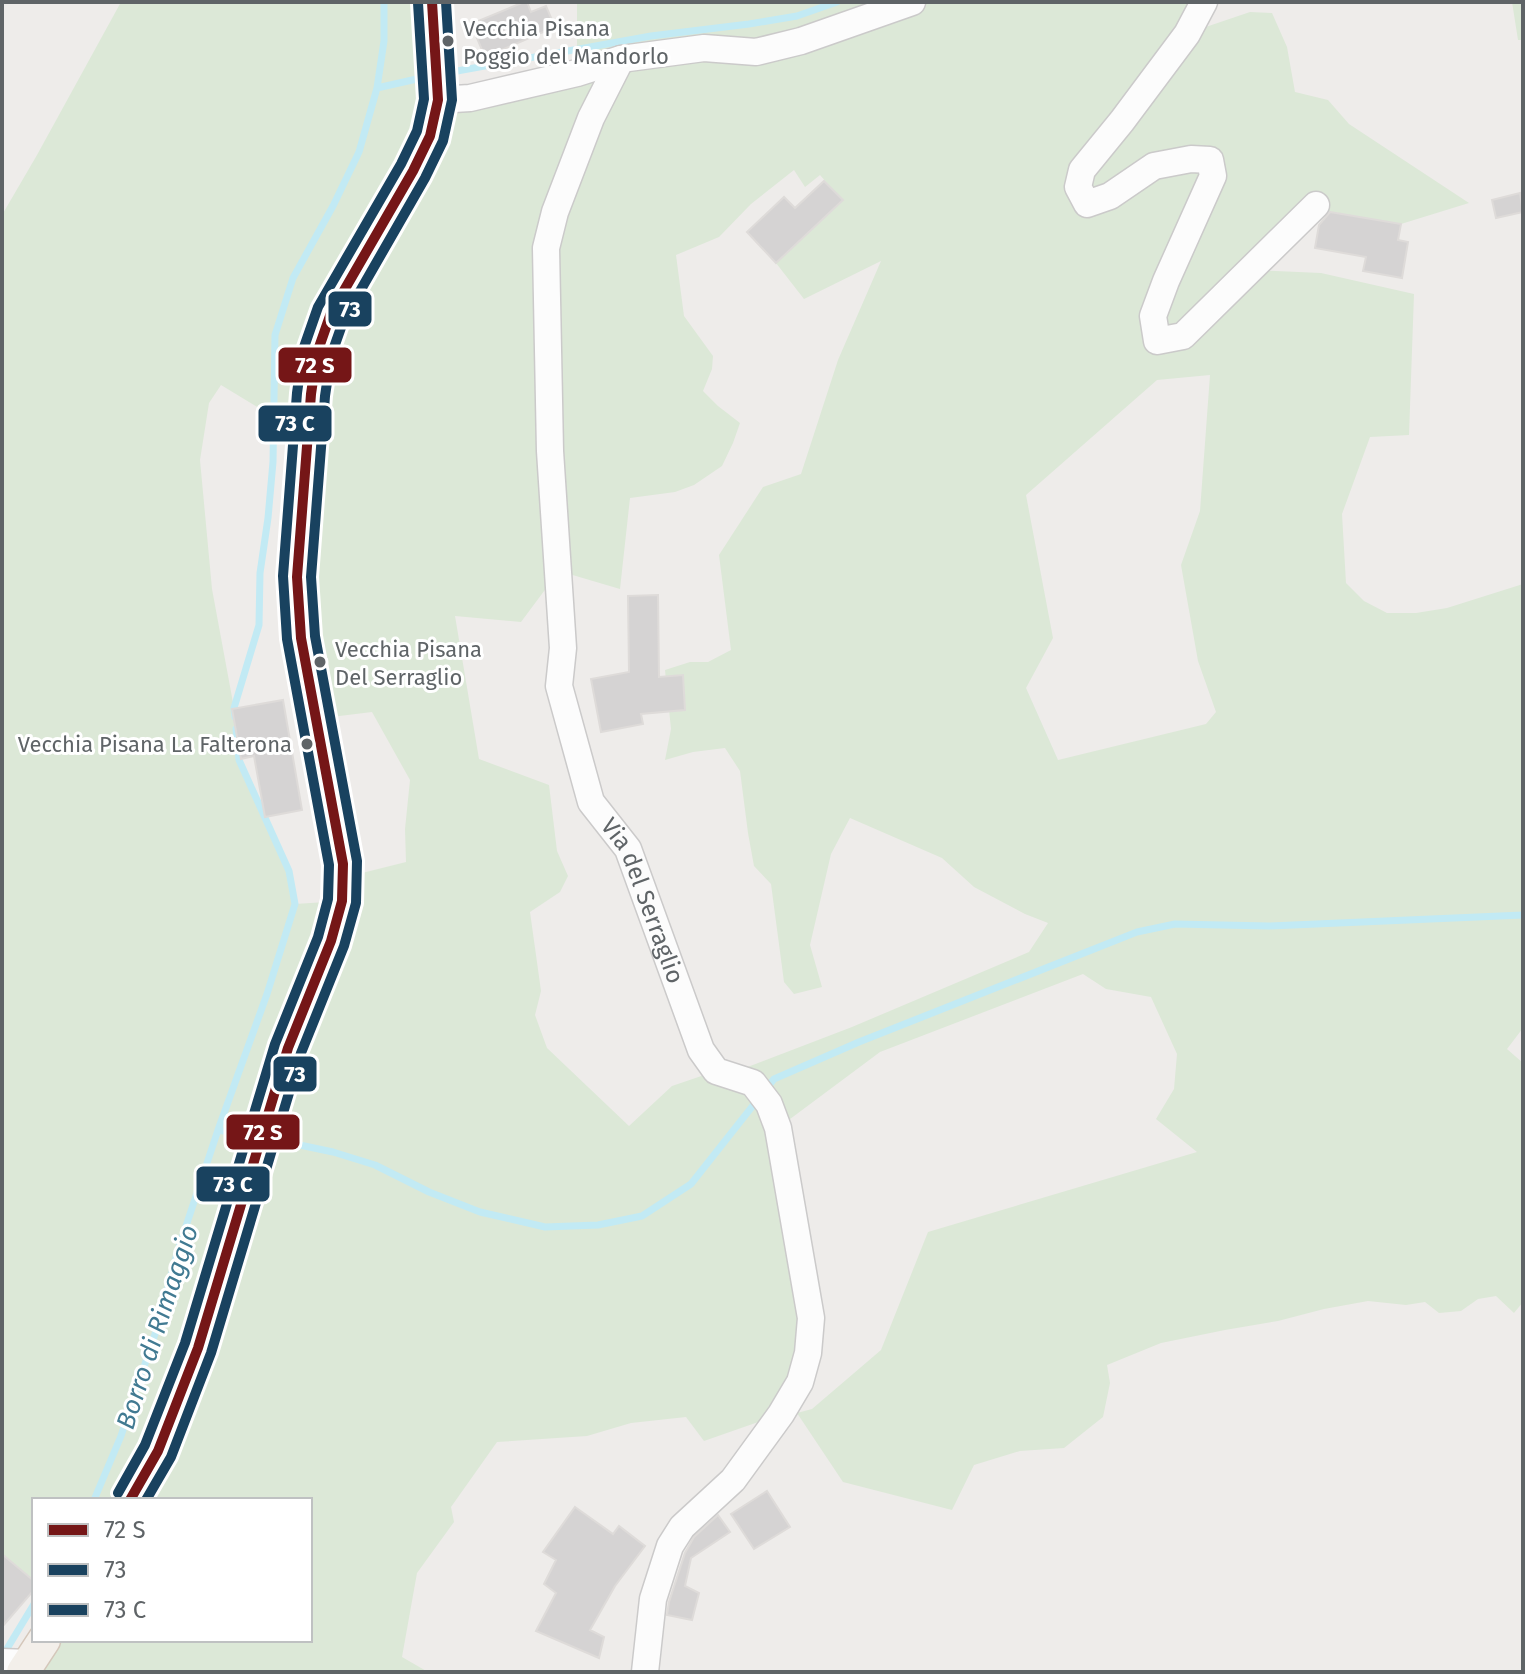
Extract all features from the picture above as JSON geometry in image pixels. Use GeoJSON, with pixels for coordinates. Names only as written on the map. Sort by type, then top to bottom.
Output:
{"type":"FeatureCollection","features":[{"type":"Feature","properties":{"kind":"main road"},"geometry":{"type":"LineString","coordinates":[[131,1498],[158,1451],[198,1348],[288,1048],[331,941],[342,901],[343,864],[300,628],[297,577],[311,394],[317,353],[331,313],[430,136],[438,100],[432,2]]}},
{"type":"Feature","properties":{"kind":"street"},"geometry":{"type":"LineString","coordinates":[[438,100],[470,98],[577,73],[621,59],[704,48],[756,52],[801,41],[912,2]]}},
{"type":"Feature","properties":{"kind":"street"},"geometry":{"type":"LineString","coordinates":[[1204,2],[1187,34],[1082,170],[1078,187],[1087,204],[1110,196],[1154,166],[1191,159],[1210,160],[1213,176],[1153,316],[1157,341],[1183,336],[1316,205]]}},
{"type":"Feature","properties":{"kind":"street","name":"Via del Serraglio"},"geometry":{"type":"LineString","coordinates":[[621,59],[591,118],[555,212],[546,248],[550,451],[563,648],[559,686],[591,802],[628,849],[701,1050],[716,1071],[761,1094],[778,1128],[811,1318],[808,1353],[800,1382],[781,1414],[733,1480],[682,1527],[670,1546],[653,1599],[645,1672]]}},
{"type":"Feature","properties":{"kind":"green space"},"geometry":{"type":"Polygon","coordinates":[[[121,2],[432,2],[438,99],[577,73],[577,2],[1204,2],[1188,33],[1250,12],[1272,13],[1287,47],[1295,92],[1328,100],[1349,124],[1469,203],[1401,224],[1321,210],[1251,270],[1321,273],[1414,294],[1409,435],[1370,437],[1342,514],[1346,583],[1364,601],[1387,613],[1416,613],[1447,608],[1523,584],[1523,1028],[1507,1049],[1523,1063],[1523,1302],[1514,1313],[1496,1296],[1478,1299],[1461,1311],[1439,1313],[1425,1302],[1406,1305],[1368,1301],[1161,1343],[1107,1365],[1110,1383],[1103,1417],[1064,1448],[1020,1451],[974,1465],[952,1510],[843,1482],[797,1413],[812,1409],[881,1350],[928,1232],[1197,1152],[1156,1119],[1174,1089],[1177,1054],[1151,997],[1106,989],[1083,974],[880,1052],[778,1128],[811,1318],[781,1414],[704,1441],[686,1417],[631,1423],[587,1436],[497,1442],[451,1507],[454,1522],[417,1573],[402,1657],[428,1672],[24,1672],[43,1642],[312,1642],[312,1498],[32,1498],[32,1579],[7,1558],[2,1564],[2,215],[121,2]],[[794,170],[751,204],[719,237],[676,255],[684,316],[713,356],[712,369],[703,391],[740,423],[722,466],[694,485],[675,492],[630,498],[620,589],[559,571],[521,622],[455,616],[479,759],[549,785],[557,851],[568,876],[560,892],[530,912],[541,991],[535,1015],[547,1048],[629,1126],[672,1086],[716,1071],[729,1074],[852,1027],[1029,952],[1048,923],[974,887],[942,858],[850,818],[831,854],[810,945],[822,987],[794,994],[784,982],[771,884],[754,866],[740,771],[725,748],[665,760],[671,729],[665,670],[690,662],[708,662],[731,650],[719,555],[763,487],[801,474],[838,360],[881,261],[804,299],[776,263],[842,200],[820,175],[805,187],[794,170]],[[1210,375],[1157,380],[1026,495],[1053,638],[1026,688],[1058,760],[1206,724],[1216,712],[1198,661],[1181,565],[1200,511],[1210,375]],[[221,385],[209,403],[200,460],[212,589],[234,708],[239,760],[289,871],[295,904],[341,901],[342,878],[406,862],[405,829],[410,780],[372,712],[315,719],[307,437],[221,385]]]}},
{"type":"Feature","properties":{"kind":"green space"},"geometry":{"type":"Polygon","coordinates":[[[1512,2],[1523,2],[1523,40],[1518,40],[1512,2]]]}},
{"type":"Feature","properties":{"kind":"building"},"geometry":{"type":"Polygon","coordinates":[[[527,2],[531,12],[546,6],[555,27],[485,57],[471,24],[527,2]]]}},
{"type":"Feature","properties":{"kind":"building"},"geometry":{"type":"Polygon","coordinates":[[[824,181],[843,200],[776,263],[747,232],[784,197],[795,208],[824,181]]]}},
{"type":"Feature","properties":{"kind":"building"},"geometry":{"type":"Polygon","coordinates":[[[1520,193],[1523,212],[1496,218],[1492,200],[1520,193]]]}},
{"type":"Feature","properties":{"kind":"building"},"geometry":{"type":"Polygon","coordinates":[[[1330,212],[1401,224],[1398,240],[1408,242],[1402,278],[1363,271],[1366,257],[1315,248],[1319,225],[1330,212]]]}},
{"type":"Feature","properties":{"kind":"building"},"geometry":{"type":"Polygon","coordinates":[[[658,595],[659,677],[683,675],[685,710],[641,714],[643,724],[601,732],[591,679],[629,672],[628,596],[658,595]]]}},
{"type":"Feature","properties":{"kind":"building"},"geometry":{"type":"Polygon","coordinates":[[[283,700],[302,810],[265,817],[254,756],[241,759],[232,709],[283,700]]]}},
{"type":"Feature","properties":{"kind":"building"},"geometry":{"type":"Polygon","coordinates":[[[767,1491],[790,1527],[754,1549],[731,1514],[767,1491]]]}},
{"type":"Feature","properties":{"kind":"building"},"geometry":{"type":"Polygon","coordinates":[[[575,1507],[613,1534],[619,1526],[645,1546],[615,1586],[590,1630],[604,1637],[599,1658],[536,1631],[556,1593],[544,1584],[556,1560],[543,1552],[575,1507]]]}},
{"type":"Feature","properties":{"kind":"building"},"geometry":{"type":"Polygon","coordinates":[[[718,1515],[730,1532],[691,1558],[685,1586],[699,1593],[692,1620],[667,1615],[685,1553],[694,1537],[718,1515]]]}},
{"type":"Feature","properties":{"kind":"building"},"geometry":{"type":"Polygon","coordinates":[[[2,1554],[32,1579],[32,1592],[2,1627],[2,1554]]]}},
{"type":"Feature","properties":{"kind":"waterway","name":"Borro di Rimaggio"},"geometry":{"type":"LineString","coordinates":[[235,717],[234,708],[259,625],[260,573],[273,462],[275,335],[293,278],[359,152],[377,88],[384,41],[384,2]]}},
{"type":"Feature","properties":{"kind":"waterway"},"geometry":{"type":"LineString","coordinates":[[446,73],[651,36],[797,16],[837,2]]}},
{"type":"Feature","properties":{"kind":"waterway"},"geometry":{"type":"LineString","coordinates":[[377,88],[430,76]]}},
{"type":"Feature","properties":{"kind":"waterway","name":"Borro di Rimaggio"},"geometry":{"type":"LineString","coordinates":[[95,1498],[121,1436],[156,1331],[178,1250],[295,904],[289,871],[239,760],[236,729]]}},
{"type":"Feature","properties":{"kind":"waterway"},"geometry":{"type":"LineString","coordinates":[[271,1139],[333,1152],[375,1165],[429,1192],[480,1212],[545,1227],[598,1225],[642,1216],[691,1184],[774,1079],[1137,932],[1175,924],[1269,926],[1523,915]]}},
{"type":"Feature","properties":{"kind":"waterway"},"geometry":{"type":"LineString","coordinates":[[218,1130],[251,1136]]}},
{"type":"Feature","properties":{"kind":"waterway","name":"Borro di Rimaggio"},"geometry":{"type":"LineString","coordinates":[[2,1657],[32,1607]]}},
{"type":"Feature","properties":{"kind":"transit line"},"geometry":{"type":"LineString","coordinates":[[131,1498],[158,1451],[198,1348],[288,1048],[331,941],[342,901],[343,864],[301,638],[297,577],[311,394],[317,353],[331,313],[430,136],[438,100],[432,2]]}},
{"type":"Feature","properties":{"kind":"transit line","name":"73"},"geometry":{"type":"LineString","coordinates":[[147,1498],[171,1457],[211,1353],[301,1053],[344,946],[356,903],[357,861],[315,636],[311,577],[325,396],[331,356],[344,319],[443,141],[452,100],[446,2]]}},
{"type":"Feature","properties":{"kind":"transit line"},"geometry":{"type":"LineString","coordinates":[[118,1493],[145,1445],[185,1343],[275,1044],[318,937],[328,899],[329,865],[287,639],[283,576],[297,393],[303,350],[318,307],[417,131],[424,99],[418,3]]}},
{"type":"Feature","properties":{"kind":"place","name":"Vecchia Pisana Poggio del Mandorlo"},"geometry":{"type":"Point","coordinates":[448,41]}},
{"type":"Feature","properties":{"kind":"place","name":"Vecchia Pisana Del Serraglio"},"geometry":{"type":"Point","coordinates":[320,662]}},
{"type":"Feature","properties":{"kind":"place","name":"Vecchia Pisana La Falterona"},"geometry":{"type":"Point","coordinates":[307,744]}}]}
